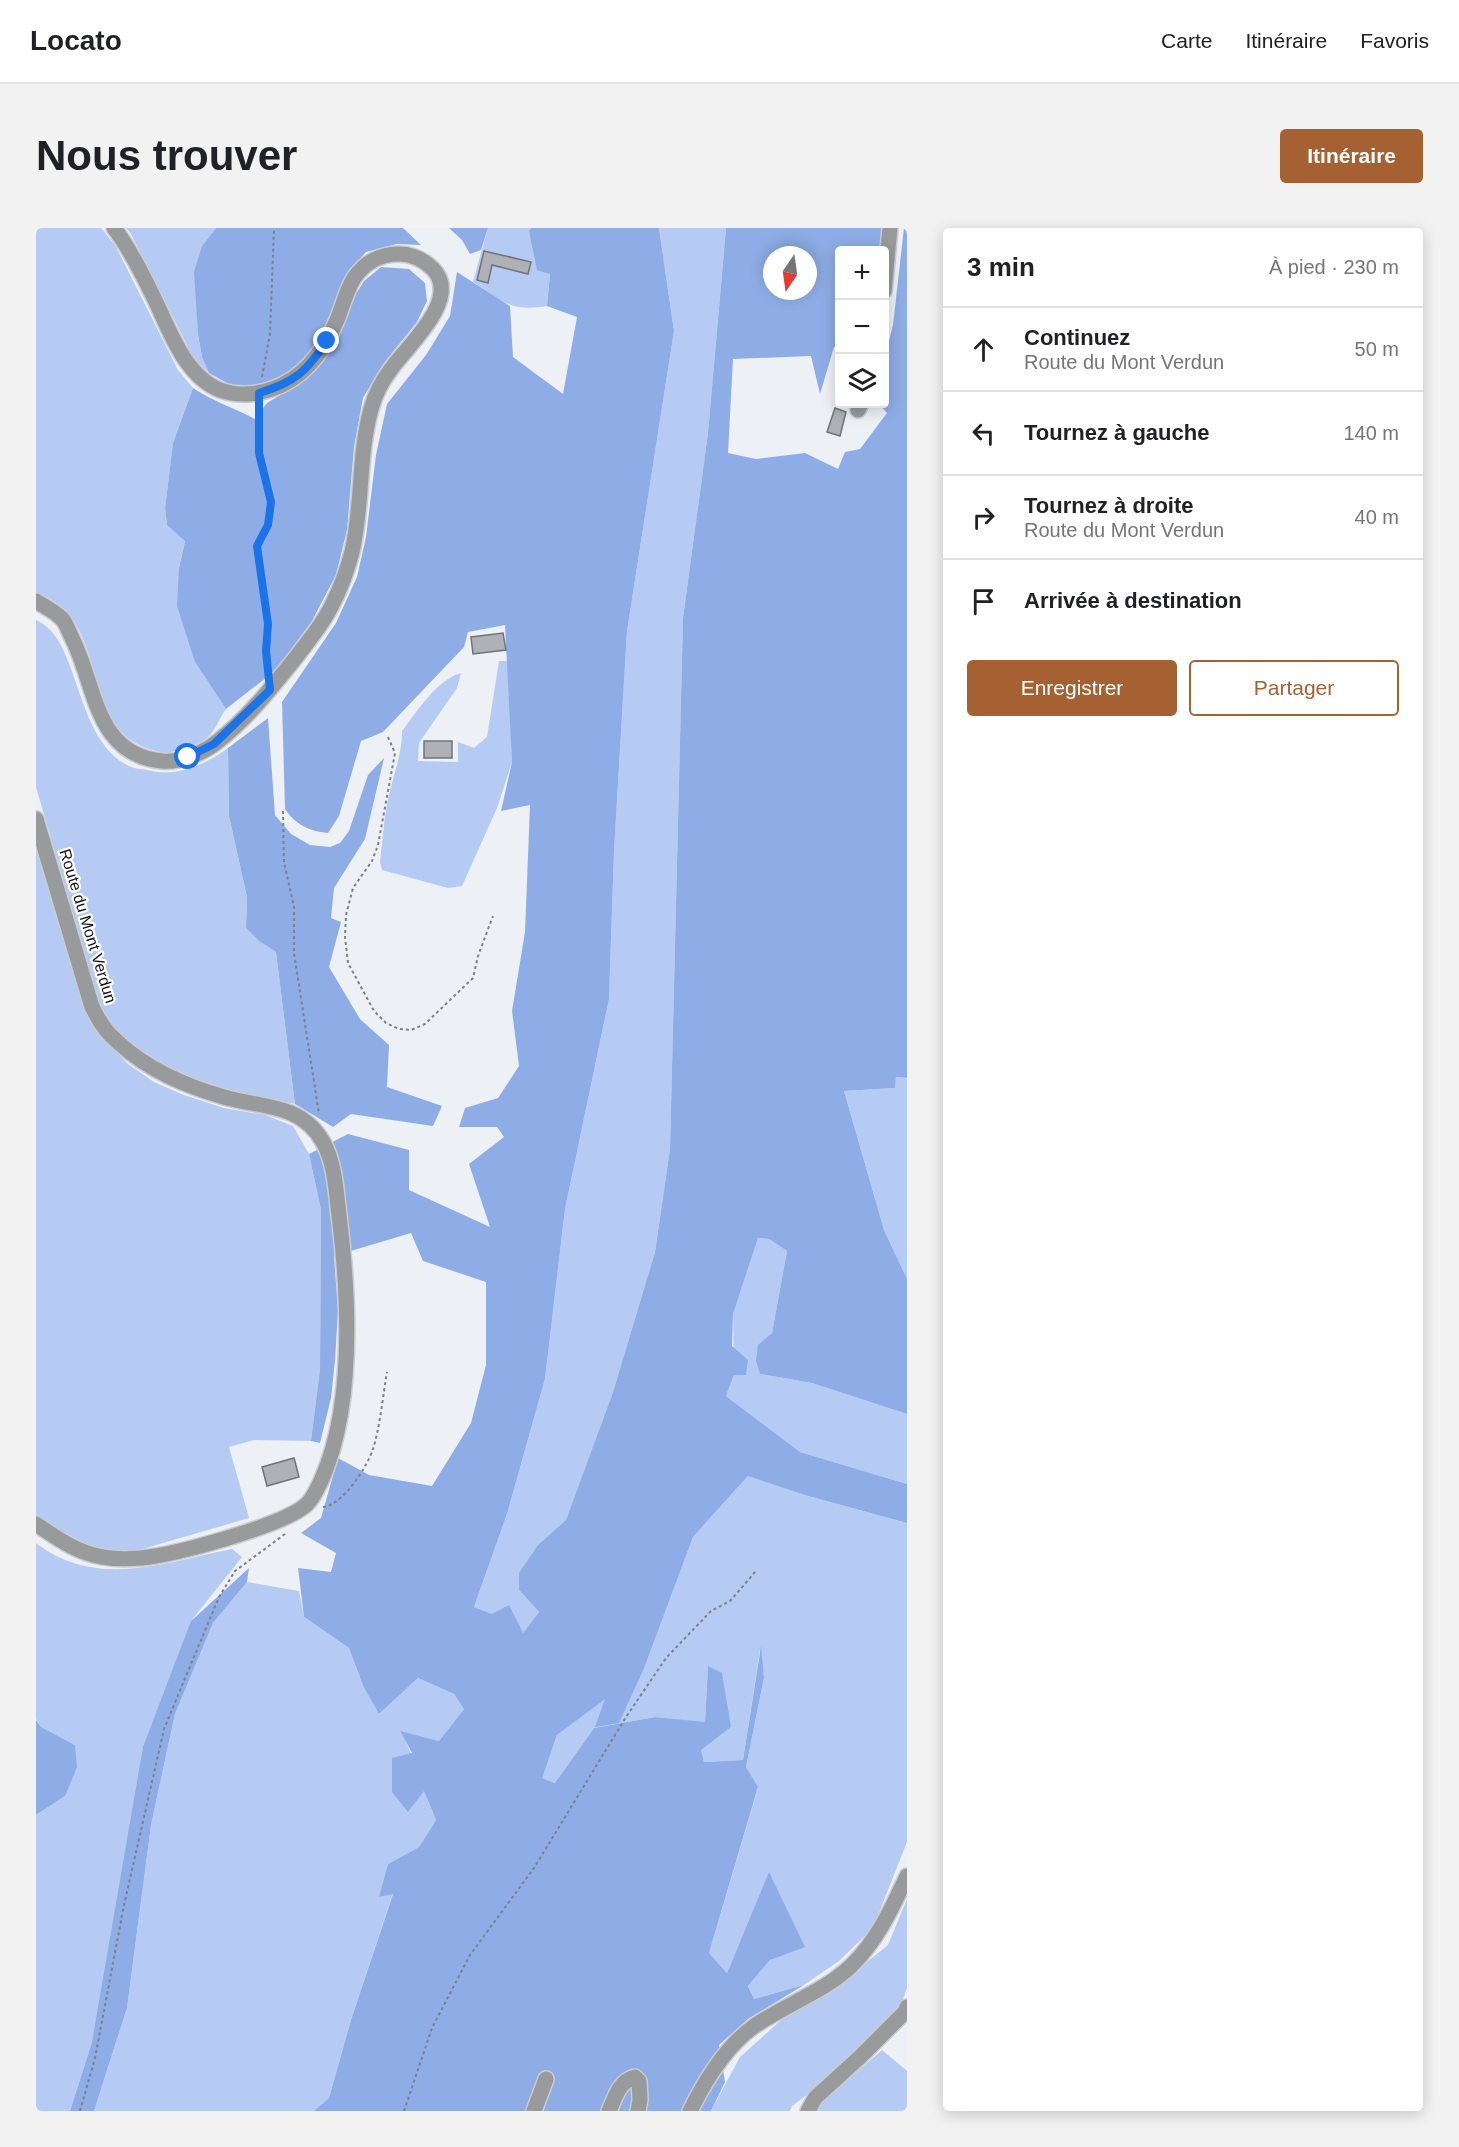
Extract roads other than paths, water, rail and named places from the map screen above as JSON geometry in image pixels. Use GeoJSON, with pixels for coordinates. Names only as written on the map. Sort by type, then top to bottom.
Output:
{"type":"FeatureCollection","features":[{"type":"Feature","properties":{"kind":"street"},"geometry":{"type":"LineString","coordinates":[[36,602],[63,621],[79,652],[98,714],[112,737],[135,754],[163,761],[188,757],[214,744],[270,690],[331,608],[343,581],[352,551],[366,429],[372,405],[383,380],[424,330],[438,307],[441,282],[433,269],[418,259],[399,253],[374,258],[356,275],[347,291],[338,319],[327,341],[311,364],[295,378],[279,387],[259,393],[239,394],[219,390],[191,369],[172,337],[126,243],[114,228]]}},
{"type":"Feature","properties":{"kind":"street"},"geometry":{"type":"LineString","coordinates":[[889,246],[890,228]]}},
{"type":"Feature","properties":{"kind":"street","name":"Route du Mont Verdun"},"geometry":{"type":"LineString","coordinates":[[36,819],[92,1007],[105,1029],[137,1060],[188,1086],[226,1098],[270,1106],[300,1116],[312,1126],[324,1143],[332,1164],[342,1241],[346,1314],[345,1364],[340,1413],[329,1461],[316,1491],[306,1505],[282,1519],[253,1530],[140,1558],[102,1557],[70,1547],[36,1524]]}},
{"type":"Feature","properties":{"kind":"street"},"geometry":{"type":"LineString","coordinates":[[690,2111],[703,2086],[724,2057],[753,2027],[832,1980],[850,1967],[865,1951],[879,1932],[907,1876]]}},
{"type":"Feature","properties":{"kind":"street"},"geometry":{"type":"LineString","coordinates":[[808,2111],[815,2098],[861,2056],[905,2012],[907,2007]]}},
{"type":"Feature","properties":{"kind":"street"},"geometry":{"type":"LineString","coordinates":[[609,2111],[622,2083],[628,2078],[635,2077],[639,2081],[638,2111]]}},
{"type":"Feature","properties":{"kind":"street"},"geometry":{"type":"LineString","coordinates":[[534,2111],[546,2079]]}}]}
